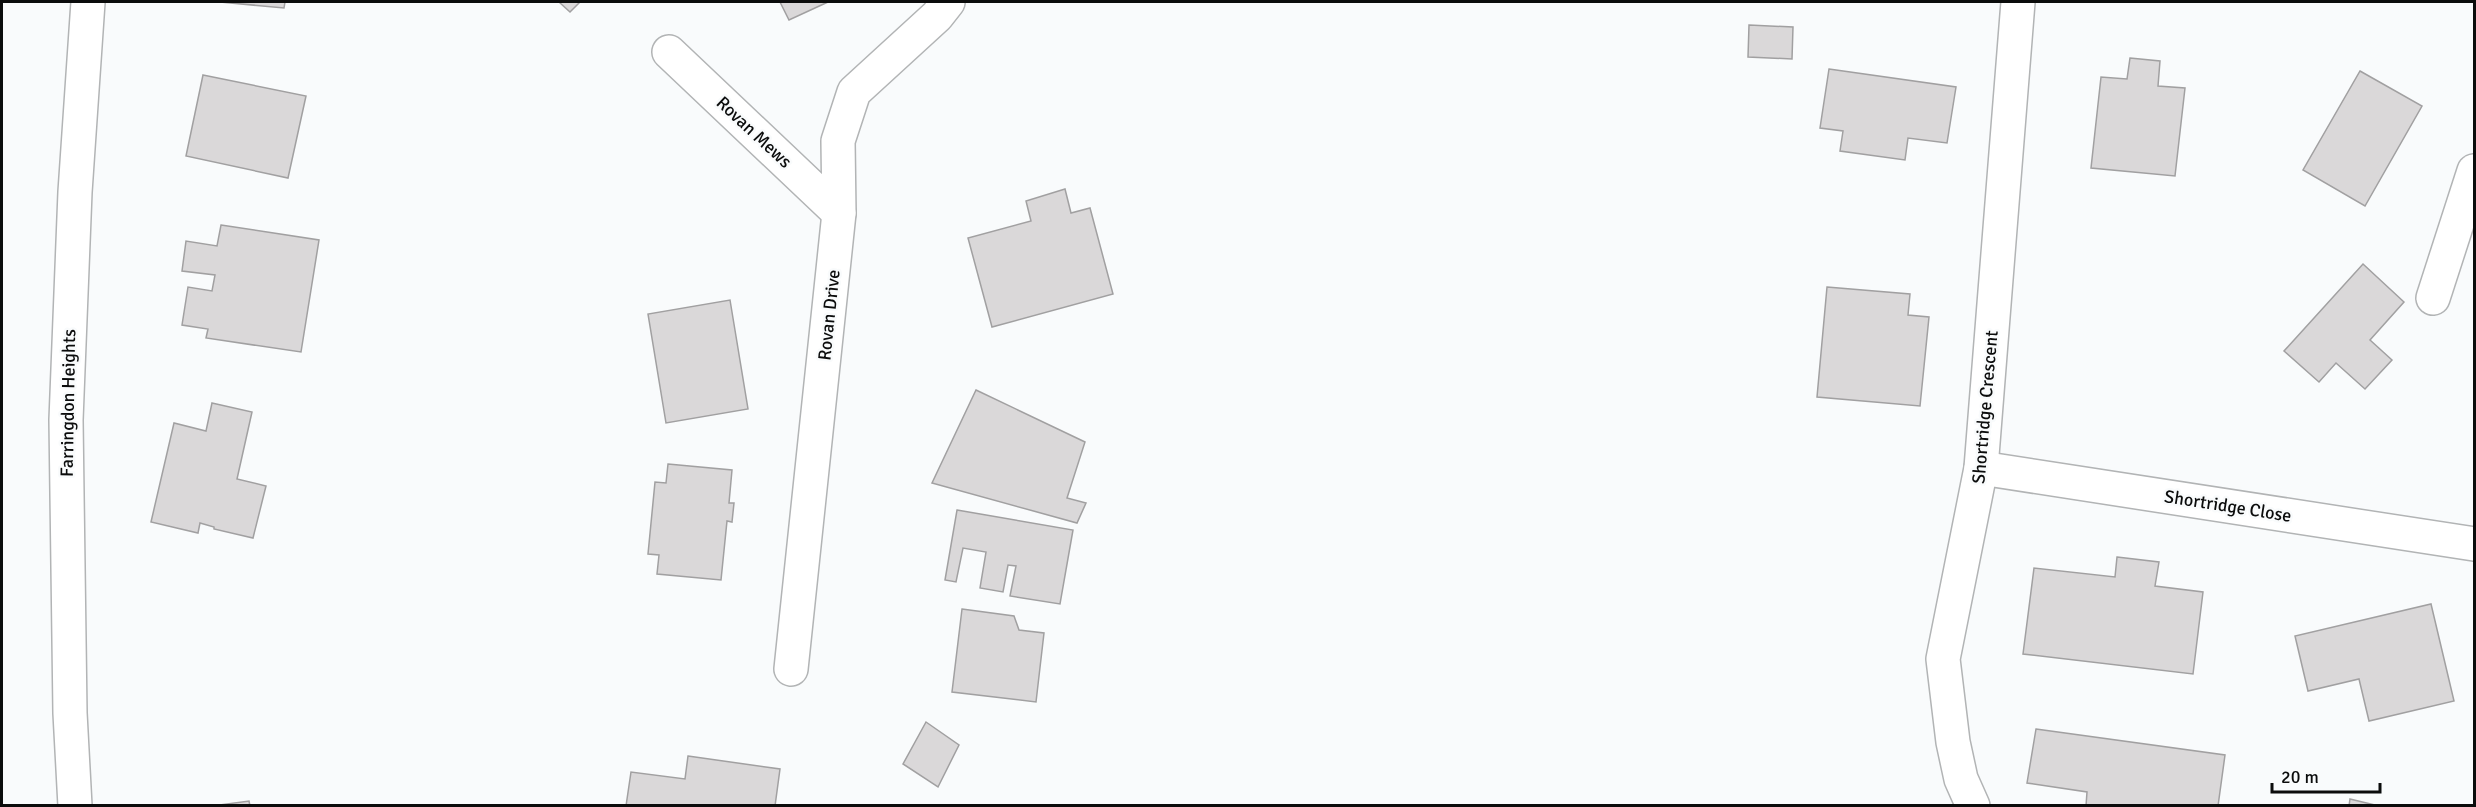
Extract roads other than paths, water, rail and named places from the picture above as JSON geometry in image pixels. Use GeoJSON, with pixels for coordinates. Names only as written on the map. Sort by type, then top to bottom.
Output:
{"type":"FeatureCollection","features":[{"type":"Feature","properties":{"kind":"street","name":"Farringdon Heights"},"geometry":{"type":"LineString","coordinates":[[75,806],[70,713],[66,420],[75,192],[88,2]]}},
{"type":"Feature","properties":{"kind":"street","name":"Rovan Drive"},"geometry":{"type":"LineString","coordinates":[[791,669],[839,213],[838,141],[854,92],[937,16],[948,2]]}},
{"type":"Feature","properties":{"kind":"street","name":"Shortridge Crescent"},"geometry":{"type":"LineString","coordinates":[[1973,806],[1961,779],[1953,742],[1943,659],[1981,468],[2018,2]]}},
{"type":"Feature","properties":{"kind":"street","name":"Rovan Mews"},"geometry":{"type":"LineString","coordinates":[[669,52],[839,213]]}},
{"type":"Feature","properties":{"kind":"street"},"geometry":{"type":"LineString","coordinates":[[2433,298],[2475,171]]}},
{"type":"Feature","properties":{"kind":"street","name":"Shortridge Close"},"geometry":{"type":"LineString","coordinates":[[1981,468],[2475,544]]}}]}
